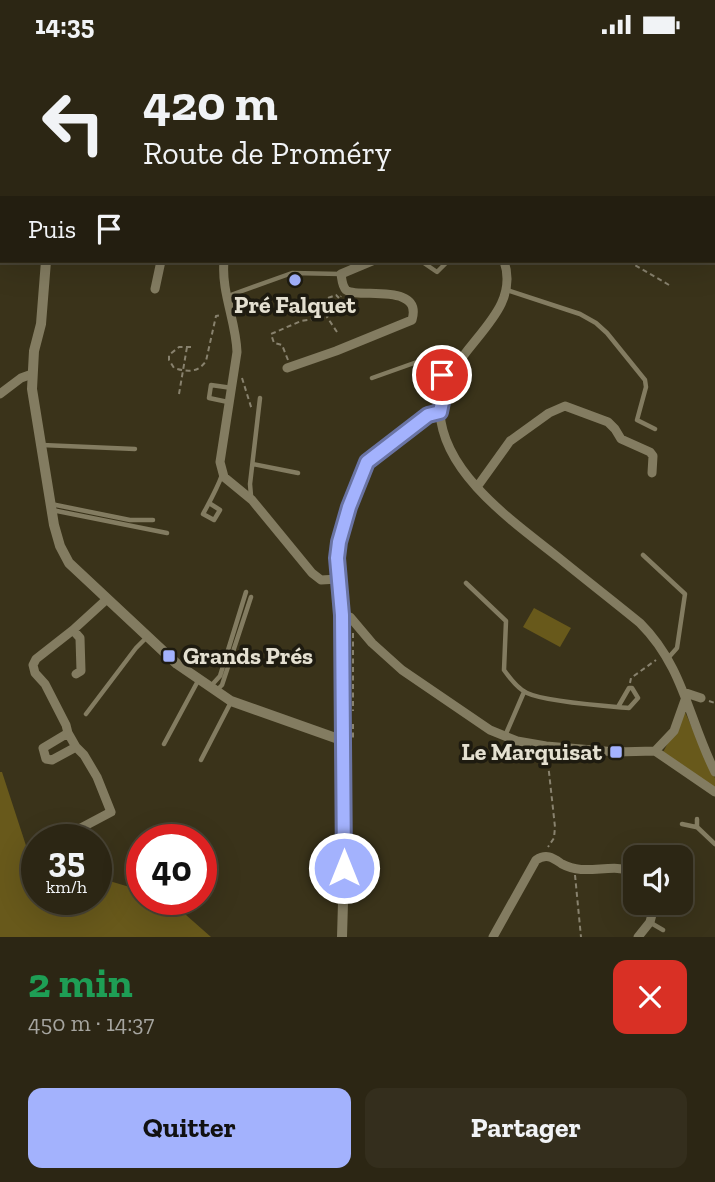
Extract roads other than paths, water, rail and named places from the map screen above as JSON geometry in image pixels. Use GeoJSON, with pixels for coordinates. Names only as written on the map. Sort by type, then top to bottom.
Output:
{"type":"FeatureCollection","features":[{"type":"Feature","properties":{"kind":"street"},"geometry":{"type":"LineString","coordinates":[[46,263],[32,389],[51,507],[60,546],[67,560],[177,664],[212,689],[231,701],[344,741]]}},
{"type":"Feature","properties":{"kind":"street"},"geometry":{"type":"LineString","coordinates":[[155,289],[162,263]]}},
{"type":"Feature","properties":{"kind":"street"},"geometry":{"type":"LineString","coordinates":[[224,263],[223,276],[237,343],[220,462],[222,474],[252,501],[312,573],[321,580],[338,579]]}},
{"type":"Feature","properties":{"kind":"street"},"geometry":{"type":"LineString","coordinates":[[289,367],[408,323],[413,318],[408,302],[399,296],[347,290],[343,286],[341,274],[367,263]]}},
{"type":"Feature","properties":{"kind":"street"},"geometry":{"type":"LineString","coordinates":[[504,263],[507,290],[500,308],[453,368],[446,383],[440,412],[447,443],[477,487],[510,518],[640,623],[667,655],[699,739],[715,772]]}},
{"type":"Feature","properties":{"kind":"street"},"geometry":{"type":"LineString","coordinates":[[0,394],[21,378],[32,374]]}},
{"type":"Feature","properties":{"kind":"street"},"geometry":{"type":"LineString","coordinates":[[477,487],[510,442],[565,406],[608,422],[613,425],[621,439],[650,452],[653,456],[652,473]]}},
{"type":"Feature","properties":{"kind":"street"},"geometry":{"type":"LineString","coordinates":[[342,937],[348,818],[342,615],[338,579],[339,542],[364,467],[373,456],[428,415],[440,412]]}},
{"type":"Feature","properties":{"kind":"street"},"geometry":{"type":"LineString","coordinates":[[88,824],[111,812],[97,777],[68,733],[33,665],[36,659],[73,631],[107,599]]}},
{"type":"Feature","properties":{"kind":"street"},"geometry":{"type":"LineString","coordinates":[[342,615],[350,617],[386,656],[426,688],[505,737],[546,746],[655,751],[715,792]]}},
{"type":"Feature","properties":{"kind":"street"},"geometry":{"type":"LineString","coordinates":[[73,631],[80,638],[81,671],[76,674]]}},
{"type":"Feature","properties":{"kind":"street"},"geometry":{"type":"LineString","coordinates":[[684,695],[701,698]]}},
{"type":"Feature","properties":{"kind":"street"},"geometry":{"type":"LineString","coordinates":[[655,751],[674,731],[684,695]]}},
{"type":"Feature","properties":{"kind":"street"},"geometry":{"type":"LineString","coordinates":[[68,733],[43,748],[46,759],[52,760],[76,747]]}},
{"type":"Feature","properties":{"kind":"street"},"geometry":{"type":"LineString","coordinates":[[493,937],[536,860],[543,856],[549,856],[574,870],[623,869]]}},
{"type":"Feature","properties":{"kind":"street"},"geometry":{"type":"LineString","coordinates":[[638,937],[650,922],[652,915]]}},
{"type":"Feature","properties":{"kind":"lane"},"geometry":{"type":"LineString","coordinates":[[424,263],[437,272],[446,263]]}},
{"type":"Feature","properties":{"kind":"lane"},"geometry":{"type":"LineString","coordinates":[[229,300],[292,273],[341,274]]}},
{"type":"Feature","properties":{"kind":"lane"},"geometry":{"type":"LineString","coordinates":[[507,290],[580,314],[603,329],[645,380],[646,387],[637,420],[654,429]]}},
{"type":"Feature","properties":{"kind":"lane"},"geometry":{"type":"LineString","coordinates":[[372,378],[431,357],[438,360],[446,383]]}},
{"type":"Feature","properties":{"kind":"lane"},"geometry":{"type":"LineString","coordinates":[[230,402],[209,398],[211,385],[232,389]]}},
{"type":"Feature","properties":{"kind":"lane"},"geometry":{"type":"LineString","coordinates":[[252,501],[250,491],[260,398]]}},
{"type":"Feature","properties":{"kind":"lane"},"geometry":{"type":"LineString","coordinates":[[41,445],[135,449]]}},
{"type":"Feature","properties":{"kind":"lane"},"geometry":{"type":"LineString","coordinates":[[253,464],[298,473]]}},
{"type":"Feature","properties":{"kind":"lane"},"geometry":{"type":"LineString","coordinates":[[209,503],[222,474]]}},
{"type":"Feature","properties":{"kind":"lane"},"geometry":{"type":"LineString","coordinates":[[51,507],[130,520],[153,520]]}},
{"type":"Feature","properties":{"kind":"lane"},"geometry":{"type":"LineString","coordinates":[[51,507],[167,533]]}},
{"type":"Feature","properties":{"kind":"lane"},"geometry":{"type":"LineString","coordinates":[[643,555],[685,594],[677,649],[667,655]]}},
{"type":"Feature","properties":{"kind":"lane"},"geometry":{"type":"LineString","coordinates":[[466,583],[506,621],[504,670],[524,692],[536,696],[618,707],[631,708],[638,701],[632,688],[629,688],[618,707]]}},
{"type":"Feature","properties":{"kind":"lane"},"geometry":{"type":"LineString","coordinates":[[212,689],[220,676],[246,592]]}},
{"type":"Feature","properties":{"kind":"lane"},"geometry":{"type":"LineString","coordinates":[[212,689],[222,685],[251,597]]}},
{"type":"Feature","properties":{"kind":"lane"},"geometry":{"type":"LineString","coordinates":[[86,715],[136,648],[148,637]]}},
{"type":"Feature","properties":{"kind":"lane"},"geometry":{"type":"LineString","coordinates":[[164,744],[199,678]]}},
{"type":"Feature","properties":{"kind":"lane"},"geometry":{"type":"LineString","coordinates":[[505,737],[524,692]]}},
{"type":"Feature","properties":{"kind":"lane"},"geometry":{"type":"LineString","coordinates":[[201,760],[231,701]]}},
{"type":"Feature","properties":{"kind":"lane"},"geometry":{"type":"LineString","coordinates":[[696,820],[697,827]]}},
{"type":"Feature","properties":{"kind":"lane"},"geometry":{"type":"LineString","coordinates":[[682,824],[697,827],[715,844]]}},
{"type":"Feature","properties":{"kind":"lane"},"geometry":{"type":"LineString","coordinates":[[650,922],[663,930]]}},
{"type":"Feature","properties":{"kind":"place","name":"Pré Falquet"},"geometry":{"type":"Point","coordinates":[295,280]}},
{"type":"Feature","properties":{"kind":"place","name":"Grands Prés"},"geometry":{"type":"Point","coordinates":[169,656]}},
{"type":"Feature","properties":{"kind":"place","name":"Le Marquisat"},"geometry":{"type":"Point","coordinates":[616,752]}}]}
